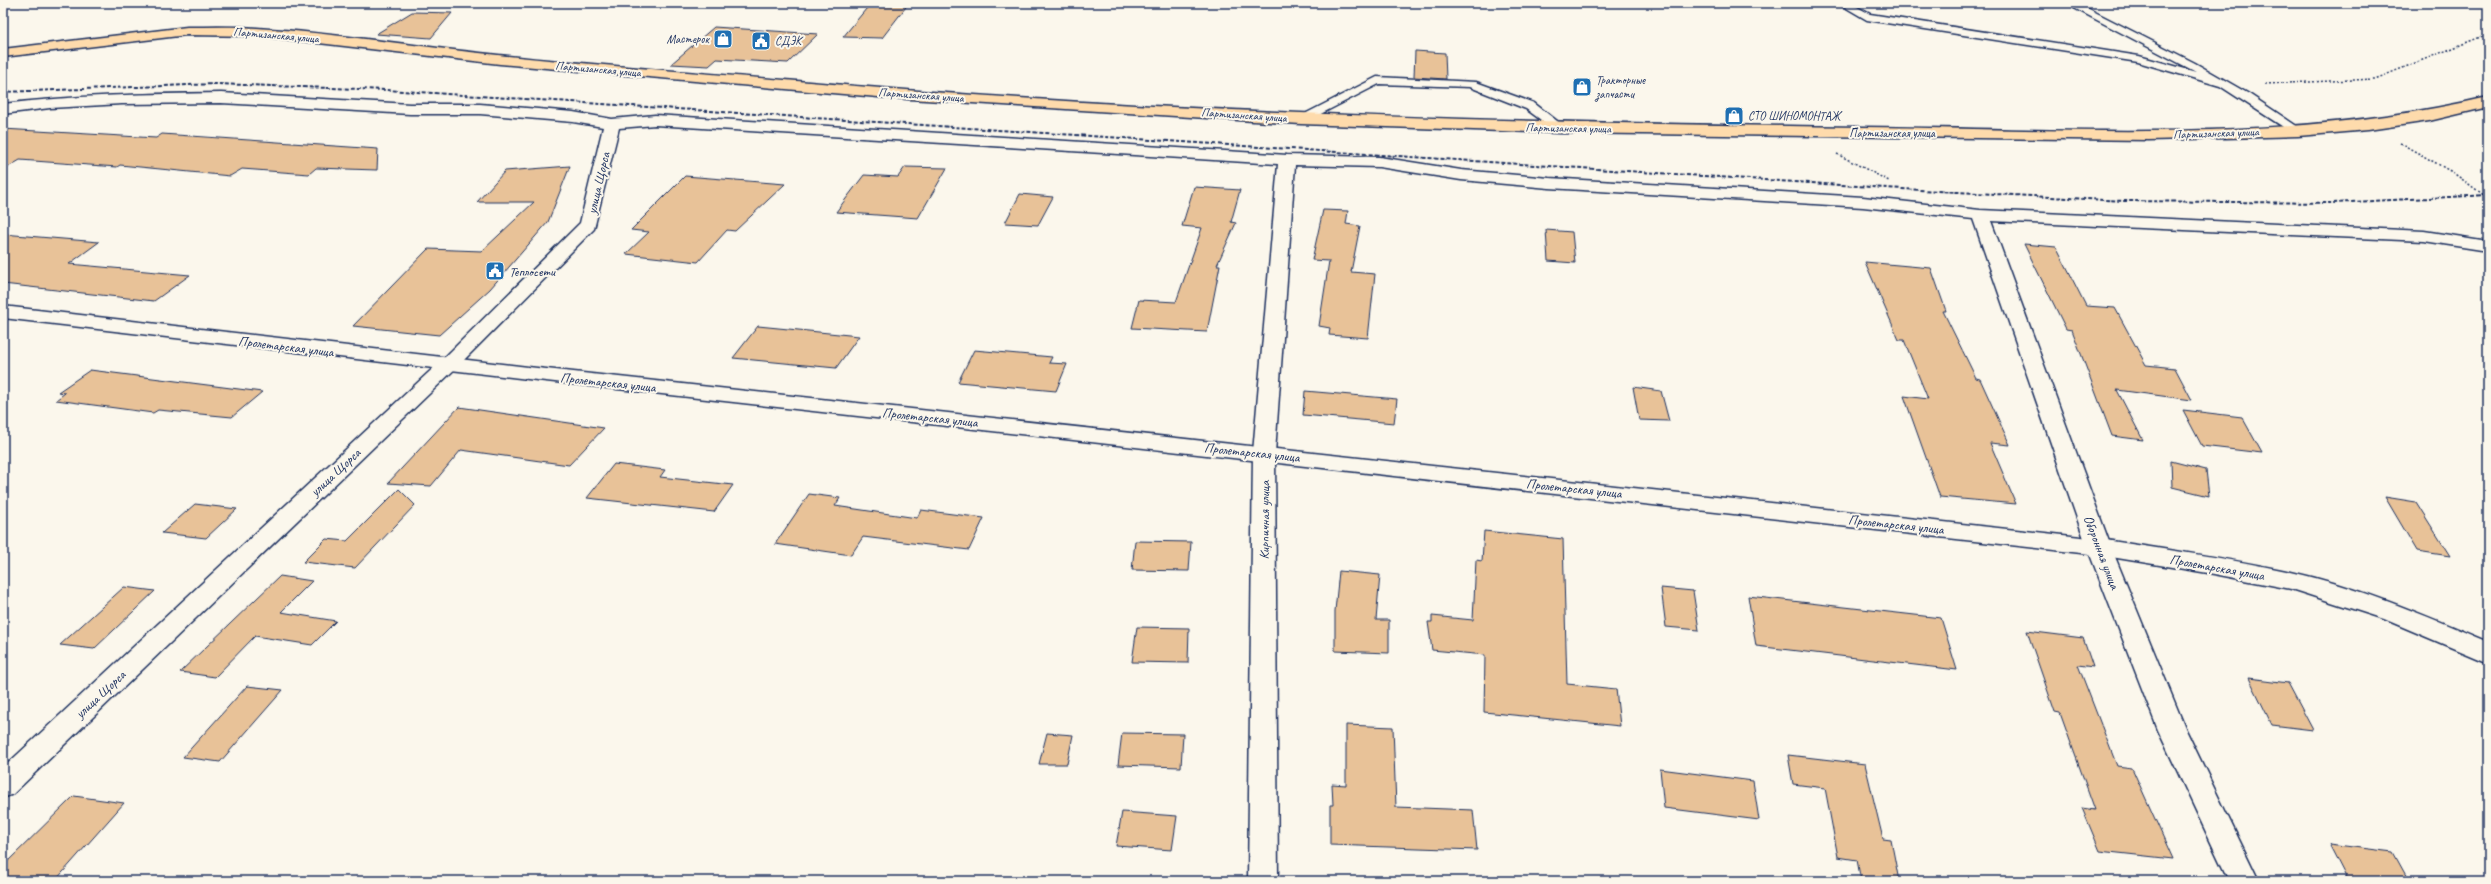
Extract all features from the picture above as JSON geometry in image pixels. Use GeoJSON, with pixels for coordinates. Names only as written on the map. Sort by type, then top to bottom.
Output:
{"type":"FeatureCollection","features":[{"type":"Feature","properties":{"kind":"main road","name":"Партизанская улица"},"geometry":{"type":"LineString","coordinates":[[3,53],[187,31],[258,32],[500,60],[878,92],[1301,118],[1560,128],[2141,135],[2298,131],[2368,125],[2429,116],[2488,102]]}},
{"type":"Feature","properties":{"kind":"street"},"geometry":{"type":"LineString","coordinates":[[3,109],[50,103],[122,99],[221,98],[410,109],[480,109],[573,117],[612,124],[655,120],[1287,160],[1378,162],[1461,175],[1549,183],[1863,202],[1980,215],[2424,236],[2488,246]]}},
{"type":"Feature","properties":{"kind":"street","name":"улица Щорса"},"geometry":{"type":"LineString","coordinates":[[3,786],[449,364],[588,225],[612,124]]}},
{"type":"Feature","properties":{"kind":"street","name":"Кирпичная улица"},"geometry":{"type":"LineString","coordinates":[[1263,881],[1264,453],[1287,160]]}},
{"type":"Feature","properties":{"kind":"street","name":"Оборонная улица"},"geometry":{"type":"LineString","coordinates":[[1980,215],[2099,547],[2172,730],[2244,881]]}},
{"type":"Feature","properties":{"kind":"street","name":"Пролетарская улица"},"geometry":{"type":"LineString","coordinates":[[3,312],[449,364],[1264,453],[2099,547],[2214,565],[2292,581],[2393,612],[2488,654]]}},
{"type":"Feature","properties":{"kind":"lane"},"geometry":{"type":"LineString","coordinates":[[1843,3],[1868,17],[2139,59],[2219,83]]}},
{"type":"Feature","properties":{"kind":"lane"},"geometry":{"type":"LineString","coordinates":[[2080,8],[2132,32],[2188,62],[2219,83],[2245,96],[2298,131]]}},
{"type":"Feature","properties":{"kind":"lane"},"geometry":{"type":"LineString","coordinates":[[1301,118],[1352,91],[1377,80],[1385,80],[1472,84],[1530,106],[1560,128]]}},
{"type":"Feature","properties":{"kind":"path"},"geometry":{"type":"LineString","coordinates":[[2262,84],[2291,84],[2375,78],[2488,34]]}},
{"type":"Feature","properties":{"kind":"path"},"geometry":{"type":"LineString","coordinates":[[2368,125],[2452,172],[2488,198]]}},
{"type":"Feature","properties":{"kind":"path"},"geometry":{"type":"LineString","coordinates":[[1836,153],[1890,182]]}},
{"type":"Feature","properties":{"kind":"building"},"geometry":{"type":"Polygon","coordinates":[[[871,3],[909,3],[882,38],[843,37],[871,3]]]}},
{"type":"Feature","properties":{"kind":"building"},"geometry":{"type":"Polygon","coordinates":[[[412,12],[452,13],[431,38],[376,34],[412,12]]]}},
{"type":"Feature","properties":{"kind":"building"},"geometry":{"type":"Polygon","coordinates":[[[714,27],[818,34],[788,63],[717,59],[709,66],[671,64],[714,27]]]}},
{"type":"Feature","properties":{"kind":"building"},"geometry":{"type":"Polygon","coordinates":[[[1415,51],[1445,53],[1446,79],[1414,77],[1415,51]]]}},
{"type":"Feature","properties":{"kind":"building"},"geometry":{"type":"Polygon","coordinates":[[[3,129],[156,138],[162,134],[378,149],[377,170],[316,168],[309,174],[242,169],[230,176],[120,165],[117,167],[20,160],[3,170],[3,129]]]}},
{"type":"Feature","properties":{"kind":"building"},"geometry":{"type":"Polygon","coordinates":[[[570,166],[548,222],[490,289],[439,335],[353,326],[428,249],[482,251],[534,202],[477,202],[505,171],[570,166]]]}},
{"type":"Feature","properties":{"kind":"building"},"geometry":{"type":"Polygon","coordinates":[[[905,167],[947,168],[918,218],[836,212],[864,175],[898,177],[905,167]]]}},
{"type":"Feature","properties":{"kind":"building"},"geometry":{"type":"Polygon","coordinates":[[[685,176],[785,184],[735,231],[727,230],[698,262],[626,254],[649,232],[631,230],[685,176]]]}},
{"type":"Feature","properties":{"kind":"building"},"geometry":{"type":"Polygon","coordinates":[[[1194,187],[1240,190],[1231,222],[1236,223],[1217,265],[1220,265],[1207,332],[1132,328],[1139,300],[1176,302],[1202,228],[1182,226],[1194,187]]]}},
{"type":"Feature","properties":{"kind":"building"},"geometry":{"type":"Polygon","coordinates":[[[1020,194],[1053,197],[1038,225],[1005,223],[1020,194]]]}},
{"type":"Feature","properties":{"kind":"building"},"geometry":{"type":"Polygon","coordinates":[[[1323,210],[1348,211],[1346,224],[1360,226],[1351,272],[1375,274],[1368,338],[1329,335],[1330,328],[1319,326],[1329,261],[1312,260],[1323,210]]]}},
{"type":"Feature","properties":{"kind":"building"},"geometry":{"type":"Polygon","coordinates":[[[1546,230],[1572,232],[1575,263],[1548,261],[1546,230]]]}},
{"type":"Feature","properties":{"kind":"building"},"geometry":{"type":"Polygon","coordinates":[[[3,234],[99,242],[69,264],[190,275],[154,301],[3,284],[3,234]]]}},
{"type":"Feature","properties":{"kind":"building"},"geometry":{"type":"Polygon","coordinates":[[[2024,244],[2056,247],[2086,306],[2115,308],[2146,365],[2175,368],[2192,400],[2117,390],[2143,440],[2112,436],[2072,330],[2066,329],[2024,244]]]}},
{"type":"Feature","properties":{"kind":"building"},"geometry":{"type":"Polygon","coordinates":[[[1865,262],[1931,268],[1946,311],[1943,311],[1976,378],[1980,379],[2010,445],[1990,443],[2016,504],[1940,497],[1904,396],[1928,399],[1904,340],[1899,340],[1865,262]]]}},
{"type":"Feature","properties":{"kind":"building"},"geometry":{"type":"Polygon","coordinates":[[[758,326],[859,336],[836,368],[733,358],[758,326]]]}},
{"type":"Feature","properties":{"kind":"building"},"geometry":{"type":"Polygon","coordinates":[[[974,350],[1052,357],[1049,363],[1067,364],[1056,391],[958,382],[974,350]]]}},
{"type":"Feature","properties":{"kind":"building"},"geometry":{"type":"Polygon","coordinates":[[[90,370],[262,392],[232,417],[158,410],[153,413],[56,400],[65,393],[58,392],[90,370]]]}},
{"type":"Feature","properties":{"kind":"building"},"geometry":{"type":"Polygon","coordinates":[[[1633,387],[1661,391],[1669,421],[1639,420],[1633,387]]]}},
{"type":"Feature","properties":{"kind":"building"},"geometry":{"type":"Polygon","coordinates":[[[1305,391],[1397,399],[1394,423],[1303,415],[1305,391]]]}},
{"type":"Feature","properties":{"kind":"building"},"geometry":{"type":"Polygon","coordinates":[[[459,407],[604,428],[569,465],[461,450],[431,486],[388,483],[459,407]]]}},
{"type":"Feature","properties":{"kind":"building"},"geometry":{"type":"Polygon","coordinates":[[[2183,410],[2242,417],[2262,453],[2202,446],[2183,410]]]}},
{"type":"Feature","properties":{"kind":"building"},"geometry":{"type":"Polygon","coordinates":[[[2171,461],[2206,470],[2209,496],[2172,487],[2171,461]]]}},
{"type":"Feature","properties":{"kind":"building"},"geometry":{"type":"Polygon","coordinates":[[[614,464],[665,470],[660,477],[733,485],[714,512],[587,498],[614,464]]]}},
{"type":"Feature","properties":{"kind":"building"},"geometry":{"type":"Polygon","coordinates":[[[399,489],[415,505],[355,568],[303,562],[326,539],[347,541],[399,489]]]}},
{"type":"Feature","properties":{"kind":"building"},"geometry":{"type":"Polygon","coordinates":[[[809,494],[840,498],[835,506],[917,518],[921,510],[984,518],[969,550],[863,537],[851,555],[775,544],[809,494]]]}},
{"type":"Feature","properties":{"kind":"building"},"geometry":{"type":"Polygon","coordinates":[[[2385,497],[2416,502],[2450,556],[2417,551],[2385,497]]]}},
{"type":"Feature","properties":{"kind":"building"},"geometry":{"type":"Polygon","coordinates":[[[195,504],[237,509],[206,538],[162,533],[195,504]]]}},
{"type":"Feature","properties":{"kind":"building"},"geometry":{"type":"Polygon","coordinates":[[[1484,531],[1563,539],[1567,684],[1616,689],[1620,726],[1484,712],[1485,655],[1432,650],[1428,622],[1432,622],[1432,616],[1473,620],[1476,560],[1482,561],[1484,531]]]}},
{"type":"Feature","properties":{"kind":"building"},"geometry":{"type":"Polygon","coordinates":[[[1135,541],[1191,542],[1189,571],[1132,570],[1135,541]]]}},
{"type":"Feature","properties":{"kind":"building"},"geometry":{"type":"Polygon","coordinates":[[[1339,571],[1380,575],[1376,620],[1389,620],[1389,653],[1335,651],[1335,611],[1339,571]]]}},
{"type":"Feature","properties":{"kind":"building"},"geometry":{"type":"Polygon","coordinates":[[[280,576],[312,581],[281,612],[336,621],[312,645],[255,636],[215,677],[180,672],[280,576]]]}},
{"type":"Feature","properties":{"kind":"building"},"geometry":{"type":"Polygon","coordinates":[[[124,587],[155,591],[94,649],[60,645],[124,587]]]}},
{"type":"Feature","properties":{"kind":"building"},"geometry":{"type":"Polygon","coordinates":[[[1661,588],[1693,591],[1699,630],[1666,627],[1661,588]]]}},
{"type":"Feature","properties":{"kind":"building"},"geometry":{"type":"Polygon","coordinates":[[[1748,596],[1941,618],[1957,670],[1756,646],[1748,596]]]}},
{"type":"Feature","properties":{"kind":"building"},"geometry":{"type":"Polygon","coordinates":[[[1137,627],[1189,628],[1188,663],[1132,662],[1137,627]]]}},
{"type":"Feature","properties":{"kind":"building"},"geometry":{"type":"Polygon","coordinates":[[[2027,631],[2083,638],[2093,667],[2078,665],[2117,766],[2132,768],[2173,859],[2100,851],[2082,808],[2095,810],[2060,713],[2055,712],[2027,631]]]}},
{"type":"Feature","properties":{"kind":"building"},"geometry":{"type":"Polygon","coordinates":[[[2249,678],[2288,683],[2313,730],[2272,725],[2249,678]]]}},
{"type":"Feature","properties":{"kind":"building"},"geometry":{"type":"Polygon","coordinates":[[[247,686],[283,690],[220,762],[183,757],[247,686]]]}},
{"type":"Feature","properties":{"kind":"building"},"geometry":{"type":"Polygon","coordinates":[[[1346,725],[1393,727],[1396,807],[1473,810],[1477,850],[1330,845],[1330,805],[1333,805],[1332,784],[1346,785],[1346,725]]]}},
{"type":"Feature","properties":{"kind":"building"},"geometry":{"type":"Polygon","coordinates":[[[1047,733],[1073,735],[1067,764],[1039,764],[1047,733]]]}},
{"type":"Feature","properties":{"kind":"building"},"geometry":{"type":"Polygon","coordinates":[[[1122,733],[1183,734],[1181,767],[1118,765],[1122,733]]]}},
{"type":"Feature","properties":{"kind":"building"},"geometry":{"type":"Polygon","coordinates":[[[1788,755],[1865,764],[1883,839],[1891,840],[1899,881],[1861,881],[1857,860],[1838,857],[1825,788],[1793,784],[1788,755]]]}},
{"type":"Feature","properties":{"kind":"building"},"geometry":{"type":"Polygon","coordinates":[[[1660,769],[1753,781],[1759,820],[1664,808],[1660,769]]]}},
{"type":"Feature","properties":{"kind":"building"},"geometry":{"type":"Polygon","coordinates":[[[74,796],[124,803],[55,881],[3,881],[3,866],[74,796]]]}},
{"type":"Feature","properties":{"kind":"building"},"geometry":{"type":"Polygon","coordinates":[[[1122,812],[1177,816],[1172,850],[1116,846],[1122,812]]]}},
{"type":"Feature","properties":{"kind":"building"},"geometry":{"type":"Polygon","coordinates":[[[2329,844],[2393,852],[2409,881],[2348,881],[2329,844]]]}},
{"type":"Feature","properties":{"kind":"railway"},"geometry":{"type":"LineString","coordinates":[[3,92],[216,84],[387,90],[1902,189],[2124,201],[2333,203],[2488,195]]}},
{"type":"Feature","properties":{"kind":"place","name":"Мастерок"},"geometry":{"type":"Point","coordinates":[723,39]}},
{"type":"Feature","properties":{"kind":"place","name":"СДЭК"},"geometry":{"type":"Point","coordinates":[761,41]}},
{"type":"Feature","properties":{"kind":"place","name":"Тракторные запчасти"},"geometry":{"type":"Point","coordinates":[1582,87]}},
{"type":"Feature","properties":{"kind":"place","name":"СТО ШИНОМОНТАЖ"},"geometry":{"type":"Point","coordinates":[1734,116]}},
{"type":"Feature","properties":{"kind":"place","name":"Теплосети"},"geometry":{"type":"Point","coordinates":[495,271]}}]}
